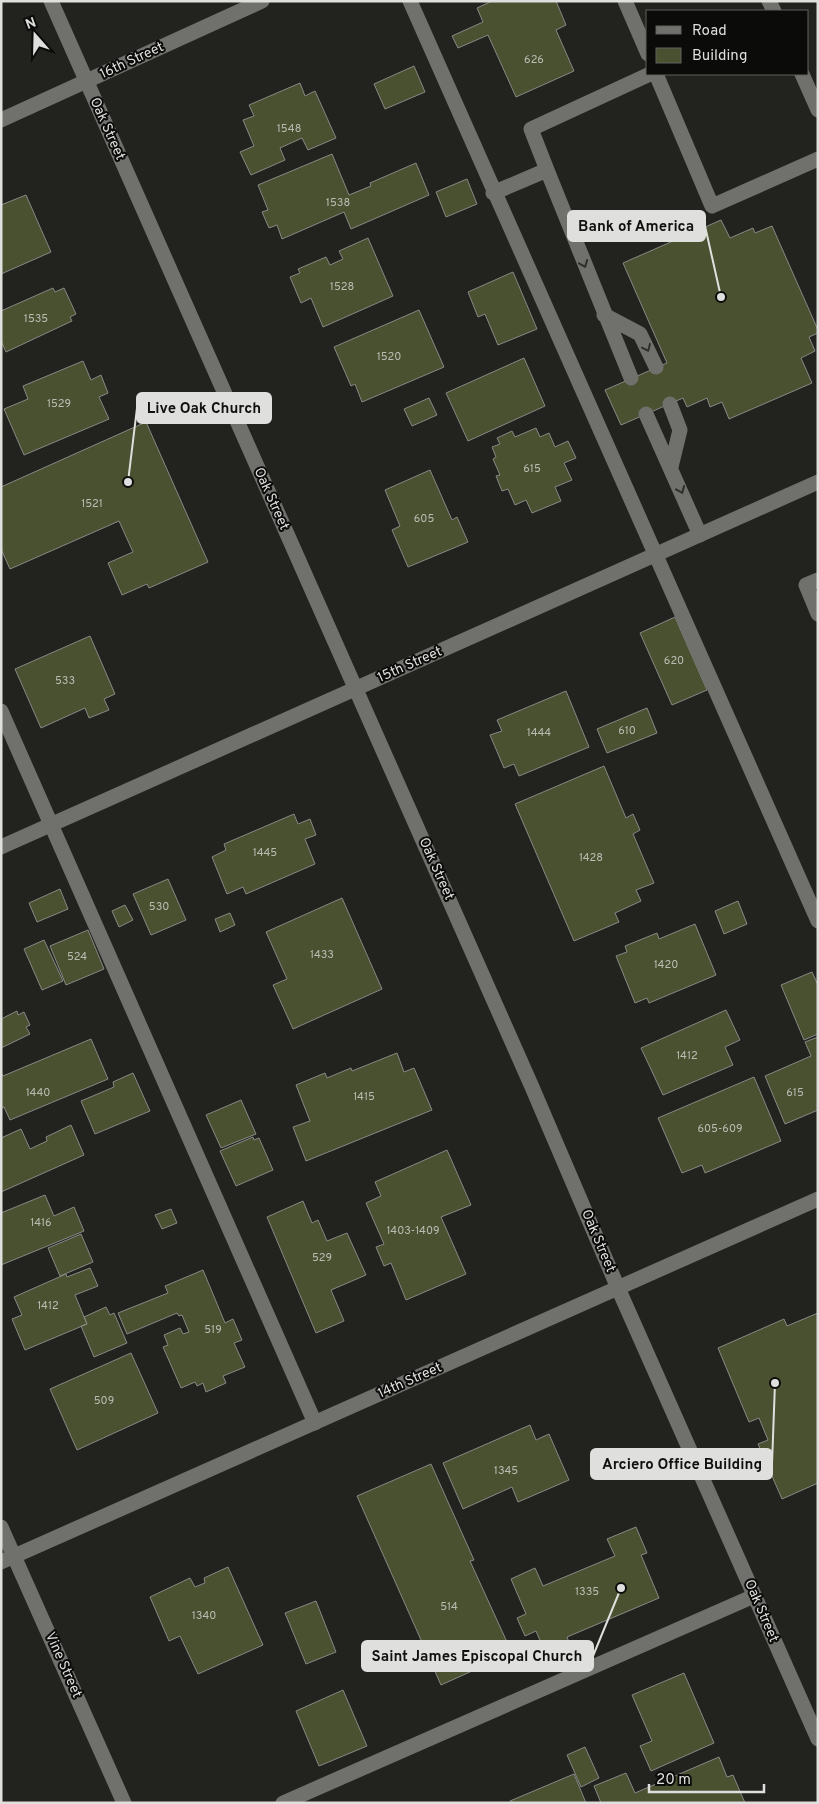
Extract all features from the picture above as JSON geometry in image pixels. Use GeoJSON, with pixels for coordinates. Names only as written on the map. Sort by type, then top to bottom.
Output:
{"type":"FeatureCollection","features":[{"type":"Feature","properties":{"kind":"street","name":"Oak Street"},"geometry":{"type":"LineString","coordinates":[[51,1],[532,1087],[618,1288],[818,1739]]}},
{"type":"Feature","properties":{"kind":"street","name":"16th Street"},"geometry":{"type":"LineString","coordinates":[[1,120],[262,1]]}},
{"type":"Feature","properties":{"kind":"street"},"geometry":{"type":"LineString","coordinates":[[410,1],[493,193],[657,555],[818,921]]}},
{"type":"Feature","properties":{"kind":"street"},"geometry":{"type":"LineString","coordinates":[[625,1],[646,49]]}},
{"type":"Feature","properties":{"kind":"street"},"geometry":{"type":"LineString","coordinates":[[631,378],[604,315],[531,128],[648,75]]}},
{"type":"Feature","properties":{"kind":"street"},"geometry":{"type":"LineString","coordinates":[[656,75],[712,206],[818,159]]}},
{"type":"Feature","properties":{"kind":"street"},"geometry":{"type":"LineString","coordinates":[[802,75],[818,110]]}},
{"type":"Feature","properties":{"kind":"street"},"geometry":{"type":"LineString","coordinates":[[493,193],[547,170]]}},
{"type":"Feature","properties":{"kind":"street"},"geometry":{"type":"LineString","coordinates":[[604,315],[640,334],[656,367]]}},
{"type":"Feature","properties":{"kind":"street"},"geometry":{"type":"LineString","coordinates":[[670,404],[680,430],[671,467]]}},
{"type":"Feature","properties":{"kind":"street"},"geometry":{"type":"LineString","coordinates":[[646,414],[700,535]]}},
{"type":"Feature","properties":{"kind":"street","name":"15th Street"},"geometry":{"type":"LineString","coordinates":[[1,847],[818,482]]}},
{"type":"Feature","properties":{"kind":"street"},"geometry":{"type":"LineString","coordinates":[[818,580],[806,585],[818,614]]}},
{"type":"Feature","properties":{"kind":"street"},"geometry":{"type":"LineString","coordinates":[[1,712],[315,1423]]}},
{"type":"Feature","properties":{"kind":"street","name":"14th Street"},"geometry":{"type":"LineString","coordinates":[[8,1559],[818,1200]]}},
{"type":"Feature","properties":{"kind":"street","name":"Vine Street"},"geometry":{"type":"LineString","coordinates":[[1,1527],[8,1559],[124,1803]]}},
{"type":"Feature","properties":{"kind":"street"},"geometry":{"type":"LineString","coordinates":[[282,1803],[754,1596]]}},
{"type":"Feature","properties":{"kind":"building"},"geometry":{"type":"Polygon","coordinates":[[[492,1],[556,1],[566,25],[556,30],[574,71],[516,97],[488,35],[458,48],[452,36],[483,22],[477,8],[492,1]]]}},
{"type":"Feature","properties":{"kind":"building"},"geometry":{"type":"Polygon","coordinates":[[[414,66],[425,92],[385,109],[374,84],[414,66]]]}},
{"type":"Feature","properties":{"kind":"building"},"geometry":{"type":"Polygon","coordinates":[[[300,83],[305,96],[315,91],[336,138],[308,150],[302,138],[280,148],[285,160],[251,175],[240,152],[254,146],[243,120],[254,116],[249,105],[300,83]]]}},
{"type":"Feature","properties":{"kind":"building"},"geometry":{"type":"Polygon","coordinates":[[[332,154],[349,195],[371,186],[370,183],[416,163],[429,195],[351,229],[344,212],[282,239],[277,225],[269,228],[262,212],[268,210],[258,185],[332,154]]]}},
{"type":"Feature","properties":{"kind":"building"},"geometry":{"type":"Polygon","coordinates":[[[467,179],[477,204],[446,217],[436,192],[467,179]]]}},
{"type":"Feature","properties":{"kind":"building"},"geometry":{"type":"Polygon","coordinates":[[[26,195],[51,252],[1,274],[1,205],[26,195]]]}},
{"type":"Feature","properties":{"kind":"building"},"geometry":{"type":"Polygon","coordinates":[[[721,220],[730,238],[753,228],[755,233],[772,226],[818,330],[818,333],[809,337],[815,351],[801,358],[812,383],[729,419],[722,402],[710,407],[707,398],[687,407],[683,398],[621,425],[605,390],[667,363],[623,263],[721,220]]]}},
{"type":"Feature","properties":{"kind":"building"},"geometry":{"type":"Polygon","coordinates":[[[368,238],[393,296],[323,327],[311,298],[301,303],[290,277],[300,273],[298,269],[326,257],[330,265],[343,259],[339,251],[368,238]]]}},
{"type":"Feature","properties":{"kind":"building"},"geometry":{"type":"Polygon","coordinates":[[[513,272],[537,329],[498,345],[485,314],[478,317],[468,292],[513,272]]]}},
{"type":"Feature","properties":{"kind":"building"},"geometry":{"type":"Polygon","coordinates":[[[53,288],[55,292],[64,288],[76,314],[70,317],[72,321],[6,352],[1,341],[1,311],[53,288]]]}},
{"type":"Feature","properties":{"kind":"building"},"geometry":{"type":"Polygon","coordinates":[[[419,310],[444,367],[362,402],[355,384],[351,386],[334,347],[419,310]]]}},
{"type":"Feature","properties":{"kind":"building"},"geometry":{"type":"Polygon","coordinates":[[[524,358],[545,406],[468,441],[446,393],[524,358]]]}},
{"type":"Feature","properties":{"kind":"building"},"geometry":{"type":"Polygon","coordinates":[[[83,361],[91,380],[101,375],[108,393],[99,397],[109,419],[24,455],[4,409],[28,399],[23,386],[83,361]]]}},
{"type":"Feature","properties":{"kind":"building"},"geometry":{"type":"Polygon","coordinates":[[[429,398],[437,415],[412,426],[404,409],[429,398]]]}},
{"type":"Feature","properties":{"kind":"building"},"geometry":{"type":"Polygon","coordinates":[[[146,422],[208,562],[149,588],[147,584],[122,595],[108,563],[133,552],[119,521],[10,569],[1,549],[1,487],[146,422]]]}},
{"type":"Feature","properties":{"kind":"building"},"geometry":{"type":"Polygon","coordinates":[[[536,428],[540,437],[549,433],[555,447],[568,441],[576,458],[564,463],[572,480],[555,487],[561,501],[532,513],[526,500],[515,505],[508,489],[502,491],[496,476],[500,475],[493,459],[496,457],[492,447],[500,444],[497,438],[512,431],[515,437],[536,428]]]}},
{"type":"Feature","properties":{"kind":"building"},"geometry":{"type":"Polygon","coordinates":[[[430,470],[452,520],[457,517],[468,542],[408,567],[392,530],[400,526],[385,490],[430,470]]]}},
{"type":"Feature","properties":{"kind":"building"},"geometry":{"type":"Polygon","coordinates":[[[675,617],[707,690],[672,705],[640,633],[675,617]]]}},
{"type":"Feature","properties":{"kind":"building"},"geometry":{"type":"Polygon","coordinates":[[[90,636],[115,694],[104,699],[109,710],[89,718],[85,708],[41,728],[15,669],[90,636]]]}},
{"type":"Feature","properties":{"kind":"building"},"geometry":{"type":"Polygon","coordinates":[[[566,691],[589,747],[519,776],[514,764],[504,768],[490,735],[502,731],[497,720],[566,691]]]}},
{"type":"Feature","properties":{"kind":"building"},"geometry":{"type":"Polygon","coordinates":[[[647,708],[657,733],[607,753],[597,729],[647,708]]]}},
{"type":"Feature","properties":{"kind":"building"},"geometry":{"type":"Polygon","coordinates":[[[604,766],[626,818],[633,814],[640,830],[633,834],[654,883],[636,890],[641,901],[615,913],[619,922],[574,941],[515,804],[604,766]]]}},
{"type":"Feature","properties":{"kind":"building"},"geometry":{"type":"Polygon","coordinates":[[[294,814],[298,824],[310,819],[316,835],[305,839],[315,864],[246,894],[243,887],[227,894],[212,857],[226,850],[224,844],[294,814]]]}},
{"type":"Feature","properties":{"kind":"building"},"geometry":{"type":"Polygon","coordinates":[[[168,879],[186,920],[151,935],[133,894],[168,879]]]}},
{"type":"Feature","properties":{"kind":"building"},"geometry":{"type":"Polygon","coordinates":[[[60,889],[68,909],[37,922],[29,903],[60,889]]]}},
{"type":"Feature","properties":{"kind":"building"},"geometry":{"type":"Polygon","coordinates":[[[342,898],[382,989],[293,1029],[273,985],[287,979],[266,932],[342,898]]]}},
{"type":"Feature","properties":{"kind":"building"},"geometry":{"type":"Polygon","coordinates":[[[738,901],[747,924],[724,934],[715,911],[738,901]]]}},
{"type":"Feature","properties":{"kind":"building"},"geometry":{"type":"Polygon","coordinates":[[[125,905],[133,920],[119,927],[112,911],[125,905]]]}},
{"type":"Feature","properties":{"kind":"building"},"geometry":{"type":"Polygon","coordinates":[[[230,913],[235,925],[220,932],[215,919],[230,913]]]}},
{"type":"Feature","properties":{"kind":"building"},"geometry":{"type":"Polygon","coordinates":[[[695,924],[716,975],[649,1003],[647,998],[635,1003],[616,956],[627,952],[625,946],[657,933],[659,939],[695,924]]]}},
{"type":"Feature","properties":{"kind":"building"},"geometry":{"type":"Polygon","coordinates":[[[88,930],[104,969],[66,985],[50,946],[88,930]]]}},
{"type":"Feature","properties":{"kind":"building"},"geometry":{"type":"Polygon","coordinates":[[[44,940],[63,981],[42,990],[24,949],[44,940]]]}},
{"type":"Feature","properties":{"kind":"building"},"geometry":{"type":"Polygon","coordinates":[[[812,972],[818,985],[818,1034],[804,1040],[781,985],[812,972]]]}},
{"type":"Feature","properties":{"kind":"building"},"geometry":{"type":"Polygon","coordinates":[[[726,1010],[740,1040],[725,1047],[733,1065],[663,1095],[641,1048],[726,1010]]]}},
{"type":"Feature","properties":{"kind":"building"},"geometry":{"type":"Polygon","coordinates":[[[17,1011],[18,1015],[24,1012],[30,1025],[26,1027],[30,1034],[1,1048],[1,1019],[17,1011]]]}},
{"type":"Feature","properties":{"kind":"building"},"geometry":{"type":"Polygon","coordinates":[[[818,1037],[818,1110],[785,1124],[765,1076],[811,1056],[805,1042],[818,1037]]]}},
{"type":"Feature","properties":{"kind":"building"},"geometry":{"type":"Polygon","coordinates":[[[91,1039],[108,1079],[10,1120],[4,1107],[1,1108],[1,1072],[3,1076],[91,1039]]]}},
{"type":"Feature","properties":{"kind":"building"},"geometry":{"type":"Polygon","coordinates":[[[397,1053],[404,1072],[414,1068],[432,1110],[306,1161],[293,1127],[310,1121],[296,1085],[325,1073],[327,1078],[351,1068],[352,1071],[397,1053]]]}},
{"type":"Feature","properties":{"kind":"building"},"geometry":{"type":"Polygon","coordinates":[[[133,1073],[150,1111],[95,1134],[81,1101],[114,1087],[113,1082],[133,1073]]]}},
{"type":"Feature","properties":{"kind":"building"},"geometry":{"type":"Polygon","coordinates":[[[754,1077],[781,1141],[705,1173],[702,1165],[682,1173],[658,1118],[754,1077]]]}},
{"type":"Feature","properties":{"kind":"building"},"geometry":{"type":"Polygon","coordinates":[[[241,1100],[256,1134],[221,1148],[206,1115],[241,1100]]]}},
{"type":"Feature","properties":{"kind":"building"},"geometry":{"type":"Polygon","coordinates":[[[71,1125],[84,1155],[1,1192],[1,1138],[21,1129],[30,1149],[47,1141],[46,1137],[71,1125]]]}},
{"type":"Feature","properties":{"kind":"building"},"geometry":{"type":"Polygon","coordinates":[[[253,1137],[254,1140],[259,1138],[273,1170],[236,1186],[220,1151],[253,1137]]]}},
{"type":"Feature","properties":{"kind":"building"},"geometry":{"type":"Polygon","coordinates":[[[447,1150],[471,1205],[441,1217],[466,1274],[406,1300],[391,1263],[384,1266],[376,1247],[384,1244],[366,1203],[381,1196],[375,1182],[447,1150]]]}},
{"type":"Feature","properties":{"kind":"building"},"geometry":{"type":"Polygon","coordinates":[[[45,1195],[54,1216],[74,1207],[84,1231],[1,1265],[1,1213],[45,1195]]]}},
{"type":"Feature","properties":{"kind":"building"},"geometry":{"type":"Polygon","coordinates":[[[303,1201],[312,1223],[318,1220],[327,1241],[347,1233],[366,1275],[331,1290],[344,1321],[316,1333],[267,1217],[303,1201]]]}},
{"type":"Feature","properties":{"kind":"building"},"geometry":{"type":"Polygon","coordinates":[[[171,1209],[177,1223],[162,1229],[155,1215],[171,1209]]]}},
{"type":"Feature","properties":{"kind":"building"},"geometry":{"type":"Polygon","coordinates":[[[81,1234],[93,1262],[60,1276],[48,1248],[81,1234]]]}},
{"type":"Feature","properties":{"kind":"building"},"geometry":{"type":"Polygon","coordinates":[[[90,1268],[98,1286],[75,1295],[87,1324],[25,1350],[12,1319],[22,1315],[14,1297],[66,1274],[67,1277],[90,1268]]]}},
{"type":"Feature","properties":{"kind":"building"},"geometry":{"type":"Polygon","coordinates":[[[203,1270],[225,1323],[233,1319],[242,1340],[234,1343],[245,1367],[223,1376],[226,1383],[206,1392],[203,1383],[197,1386],[195,1382],[181,1388],[163,1347],[168,1345],[164,1335],[180,1328],[183,1334],[189,1332],[182,1315],[179,1316],[177,1313],[127,1334],[118,1313],[168,1293],[165,1286],[203,1270]]]}},
{"type":"Feature","properties":{"kind":"building"},"geometry":{"type":"Polygon","coordinates":[[[106,1307],[110,1315],[114,1313],[127,1343],[94,1357],[81,1326],[87,1324],[84,1317],[106,1307]]]}},
{"type":"Feature","properties":{"kind":"building"},"geometry":{"type":"Polygon","coordinates":[[[818,1313],[818,1483],[782,1499],[758,1444],[768,1440],[759,1418],[749,1422],[718,1348],[784,1319],[787,1326],[818,1313]]]}},
{"type":"Feature","properties":{"kind":"building"},"geometry":{"type":"Polygon","coordinates":[[[131,1353],[158,1413],[77,1450],[50,1389],[131,1353]]]}},
{"type":"Feature","properties":{"kind":"building"},"geometry":{"type":"Polygon","coordinates":[[[530,1425],[536,1440],[549,1434],[569,1480],[518,1502],[512,1487],[463,1509],[443,1463],[530,1425]]]}},
{"type":"Feature","properties":{"kind":"building"},"geometry":{"type":"Polygon","coordinates":[[[431,1464],[474,1560],[470,1561],[512,1653],[441,1685],[357,1496],[431,1464]]]}},
{"type":"Feature","properties":{"kind":"building"},"geometry":{"type":"Polygon","coordinates":[[[636,1527],[647,1553],[641,1555],[659,1598],[567,1637],[575,1657],[551,1667],[536,1631],[525,1636],[517,1618],[526,1614],[511,1579],[535,1568],[543,1586],[615,1556],[607,1539],[636,1527]]]}},
{"type":"Feature","properties":{"kind":"building"},"geometry":{"type":"Polygon","coordinates":[[[228,1567],[263,1645],[198,1674],[180,1636],[169,1641],[150,1597],[190,1578],[195,1587],[205,1583],[204,1578],[228,1567]]]}},
{"type":"Feature","properties":{"kind":"building"},"geometry":{"type":"Polygon","coordinates":[[[316,1601],[336,1652],[306,1664],[285,1613],[316,1601]]]}},
{"type":"Feature","properties":{"kind":"building"},"geometry":{"type":"Polygon","coordinates":[[[684,1673],[714,1743],[651,1771],[640,1746],[652,1741],[632,1695],[684,1673]]]}},
{"type":"Feature","properties":{"kind":"building"},"geometry":{"type":"Polygon","coordinates":[[[343,1690],[367,1746],[319,1766],[296,1711],[343,1690]]]}},
{"type":"Feature","properties":{"kind":"building"},"geometry":{"type":"Polygon","coordinates":[[[585,1747],[599,1778],[581,1787],[567,1755],[585,1747]]]}},
{"type":"Feature","properties":{"kind":"building"},"geometry":{"type":"Polygon","coordinates":[[[719,1757],[727,1777],[733,1775],[745,1803],[601,1803],[594,1786],[626,1773],[635,1793],[719,1757]]]}},
{"type":"Feature","properties":{"kind":"building"},"geometry":{"type":"Polygon","coordinates":[[[574,1774],[586,1803],[511,1803],[510,1801],[574,1774]]]}},
{"type":"Feature","properties":{"kind":"place","name":"Bank of America"},"geometry":{"type":"Point","coordinates":[721,297]}},
{"type":"Feature","properties":{"kind":"place","name":"Live Oak Church"},"geometry":{"type":"Point","coordinates":[128,482]}},
{"type":"Feature","properties":{"kind":"place","name":"Arciero Office Building"},"geometry":{"type":"Point","coordinates":[775,1383]}},
{"type":"Feature","properties":{"kind":"place","name":"Saint James Episcopal Church"},"geometry":{"type":"Point","coordinates":[621,1588]}}]}
